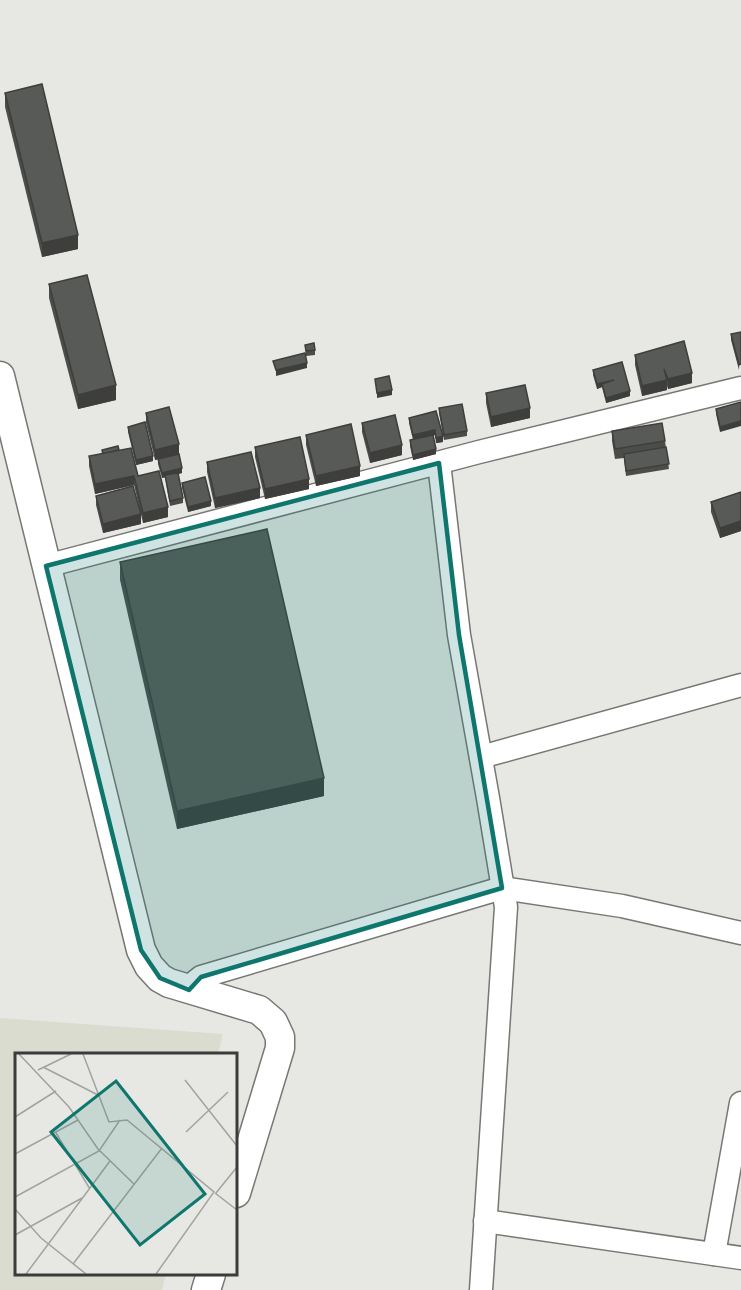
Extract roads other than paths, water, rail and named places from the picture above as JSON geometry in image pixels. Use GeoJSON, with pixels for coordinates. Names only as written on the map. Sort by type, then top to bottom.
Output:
{"type":"FeatureCollection","features":[{"type":"Feature","properties":{"kind":"street"},"geometry":{"type":"LineString","coordinates":[[0,376],[141,950],[149,966],[160,978],[189,990],[260,1010],[273,1022],[280,1037],[280,1048],[237,1190]]}},
{"type":"Feature","properties":{"kind":"street"},"geometry":{"type":"LineString","coordinates":[[46,566],[439,463],[741,388]]}},
{"type":"Feature","properties":{"kind":"street"},"geometry":{"type":"LineString","coordinates":[[439,463],[459,635],[506,907],[481,1290]]}},
{"type":"Feature","properties":{"kind":"street"},"geometry":{"type":"LineString","coordinates":[[481,757],[741,686]]}},
{"type":"Feature","properties":{"kind":"street"},"geometry":{"type":"LineString","coordinates":[[189,990],[201,977],[502,888],[622,906],[741,933]]}},
{"type":"Feature","properties":{"kind":"street"},"geometry":{"type":"LineString","coordinates":[[714,1254],[741,1103]]}},
{"type":"Feature","properties":{"kind":"street"},"geometry":{"type":"LineString","coordinates":[[486,1221],[741,1258]]}}]}
